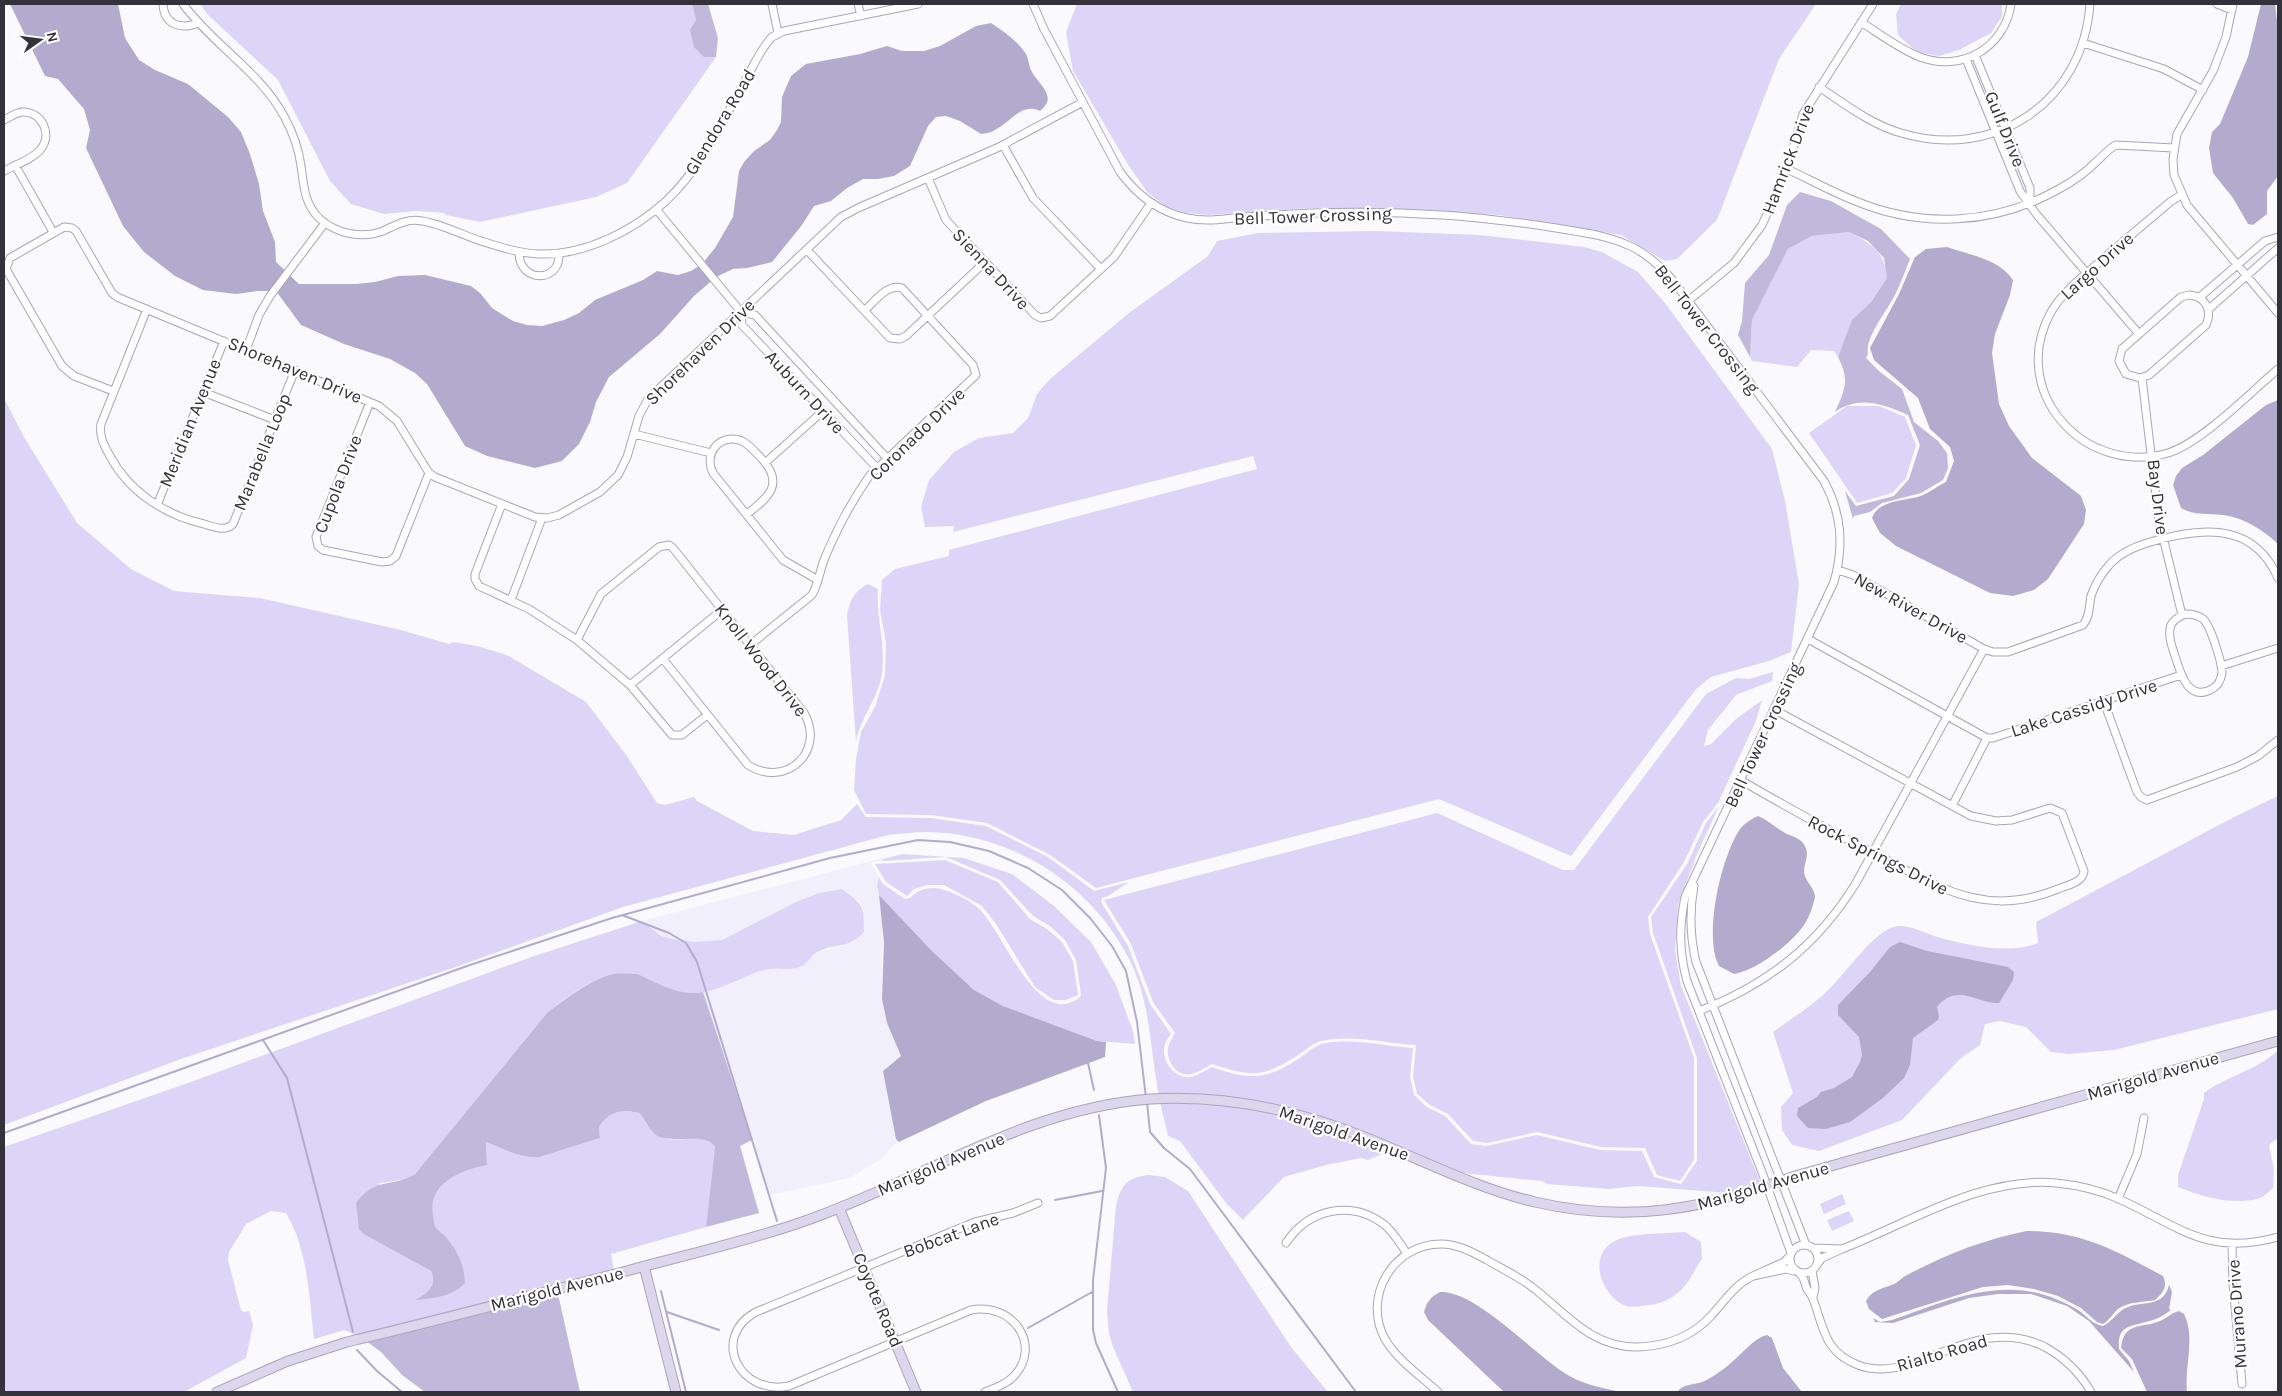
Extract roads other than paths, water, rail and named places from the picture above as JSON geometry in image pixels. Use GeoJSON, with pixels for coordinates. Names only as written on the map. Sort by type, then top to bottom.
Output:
{"type":"FeatureCollection","features":[{"type":"Feature","properties":{"kind":"main road","name":"Marigold Avenue"},"geometry":{"type":"LineString","coordinates":[[217,1392],[274,1366],[332,1346],[764,1235],[839,1208],[1026,1127],[1086,1109],[1138,1100],[1225,1101],[1297,1113],[1350,1131],[1497,1190],[1535,1202],[1573,1209],[1660,1212],[1705,1205],[1768,1187],[1781,1181],[2278,1041]]}},
{"type":"Feature","properties":{"kind":"main road","name":"Coyote Road"},"geometry":{"type":"LineString","coordinates":[[839,1208],[916,1392]]}},
{"type":"Feature","properties":{"kind":"main road"},"geometry":{"type":"LineString","coordinates":[[644,1266],[676,1392]]}},
{"type":"Feature","properties":{"kind":"street"},"geometry":{"type":"LineString","coordinates":[[163,4],[167,17],[174,24],[183,27],[198,23]]}},
{"type":"Feature","properties":{"kind":"street","name":"Glendora Road"},"geometry":{"type":"LineString","coordinates":[[183,4],[213,40],[258,80],[278,106],[294,138],[308,203],[325,223],[344,232],[363,235],[381,231],[408,220],[423,221],[476,240],[519,252],[559,253],[611,237],[643,219],[656,209],[680,186],[704,155],[767,43],[778,33]]}},
{"type":"Feature","properties":{"kind":"street"},"geometry":{"type":"LineString","coordinates":[[772,4],[778,33],[918,4]]}},
{"type":"Feature","properties":{"kind":"street"},"geometry":{"type":"LineString","coordinates":[[858,4],[861,16]]}},
{"type":"Feature","properties":{"kind":"street","name":"Bell Tower Crossing"},"geometry":{"type":"LineString","coordinates":[[1033,4],[1044,29],[1120,172],[1135,190],[1151,203],[1175,215],[1197,220],[1314,213],[1405,213],[1498,220],[1615,240],[1642,253],[1661,267],[1828,489],[1838,515],[1841,534],[1838,570],[1829,596],[1696,879],[1685,897],[1680,934],[1683,965],[1699,1011],[1768,1187],[1790,1254]]}},
{"type":"Feature","properties":{"kind":"street","name":"Hamrick Drive"},"geometry":{"type":"LineString","coordinates":[[1688,301],[1725,271],[1752,241],[1772,208],[1787,169],[1801,119],[1818,87],[1873,4]]}},
{"type":"Feature","properties":{"kind":"street"},"geometry":{"type":"LineString","coordinates":[[1861,22],[1920,57],[1942,62],[1966,59],[1986,49],[2001,33],[2008,20],[2011,4]]}},
{"type":"Feature","properties":{"kind":"street"},"geometry":{"type":"LineString","coordinates":[[1818,87],[1872,122],[1901,133],[1948,141],[1985,137],[2006,129],[2036,110],[2057,90],[2073,67],[2083,43],[2090,4]]}},
{"type":"Feature","properties":{"kind":"street"},"geometry":{"type":"LineString","coordinates":[[2217,4],[2232,7],[2220,55],[2203,90],[2181,126],[2174,148],[2174,175],[2181,195],[2187,205],[2278,312]]}},
{"type":"Feature","properties":{"kind":"street"},"geometry":{"type":"LineString","coordinates":[[2083,43],[2164,69],[2203,90]]}},
{"type":"Feature","properties":{"kind":"street","name":"Gulf Drive"},"geometry":{"type":"LineString","coordinates":[[1975,55],[2030,188],[2030,203]]}},
{"type":"Feature","properties":{"kind":"street","name":"Gulf Drive"},"geometry":{"type":"LineString","coordinates":[[1966,59],[2020,191],[2037,215],[2139,334]]}},
{"type":"Feature","properties":{"kind":"street","name":"Shorehaven Drive"},"geometry":{"type":"LineString","coordinates":[[542,518],[559,516],[612,483],[623,467],[639,416],[648,399],[850,212],[1003,145],[1083,102]]}},
{"type":"Feature","properties":{"kind":"street"},"geometry":{"type":"LineString","coordinates":[[4,120],[17,113],[29,113],[37,116],[45,127],[45,140],[40,150],[4,171]]}},
{"type":"Feature","properties":{"kind":"street"},"geometry":{"type":"LineString","coordinates":[[1003,145],[1033,198],[1100,269]]}},
{"type":"Feature","properties":{"kind":"street"},"geometry":{"type":"LineString","coordinates":[[1787,169],[1853,201],[1881,210],[1909,216],[1968,219],[1997,214],[2030,203],[2074,180],[2116,145],[2174,148]]}},
{"type":"Feature","properties":{"kind":"street"},"geometry":{"type":"LineString","coordinates":[[14,165],[53,232],[10,258],[6,266],[7,273],[62,366],[74,376],[113,391]]}},
{"type":"Feature","properties":{"kind":"street","name":"Sienna Drive"},"geometry":{"type":"LineString","coordinates":[[928,178],[946,220],[1035,316],[1042,318],[1050,316],[1114,257],[1151,203]]}},
{"type":"Feature","properties":{"kind":"street","name":"Largo Drive"},"geometry":{"type":"LineString","coordinates":[[2181,195],[2170,202],[2086,273],[2062,296],[2045,326],[2039,353],[2039,367],[2045,393],[2058,417],[2066,427],[2089,446],[2120,456],[2152,456],[2170,452],[2189,444],[2278,369]]}},
{"type":"Feature","properties":{"kind":"street","name":"Auburn Drive"},"geometry":{"type":"LineString","coordinates":[[656,209],[741,312],[742,325],[877,468]]}},
{"type":"Feature","properties":{"kind":"street"},"geometry":{"type":"LineString","coordinates":[[246,350],[259,315],[270,296],[325,223]]}},
{"type":"Feature","properties":{"kind":"street","name":"Shorehaven Drive"},"geometry":{"type":"LineString","coordinates":[[53,232],[64,227],[74,229],[112,293],[117,297],[295,370],[386,410],[397,421],[429,473]]}},
{"type":"Feature","properties":{"kind":"street"},"geometry":{"type":"LineString","coordinates":[[2200,297],[2267,239],[2278,237]]}},
{"type":"Feature","properties":{"kind":"street"},"geometry":{"type":"LineString","coordinates":[[2209,309],[2278,248]]}},
{"type":"Feature","properties":{"kind":"street"},"geometry":{"type":"LineString","coordinates":[[807,250],[890,338],[895,339],[906,336],[985,262]]}},
{"type":"Feature","properties":{"kind":"street"},"geometry":{"type":"LineString","coordinates":[[519,252],[523,268],[530,274],[541,276],[555,269],[558,264],[559,253]]}},
{"type":"Feature","properties":{"kind":"street","name":"Coronado Drive"},"geometry":{"type":"LineString","coordinates":[[750,645],[810,597],[816,587],[827,554],[836,535],[861,488],[877,468],[973,380],[976,375],[973,365],[902,288],[898,286],[890,288],[865,310]]}},
{"type":"Feature","properties":{"kind":"street"},"geometry":{"type":"LineString","coordinates":[[2189,295],[2200,297],[2209,309],[2206,325],[2150,375],[2142,378],[2128,376],[2122,369],[2119,361],[2122,350],[2180,297],[2189,295]]}},
{"type":"Feature","properties":{"kind":"street","name":"Marabella Loop"},"geometry":{"type":"LineString","coordinates":[[147,309],[101,424],[100,430],[103,443],[120,472],[129,483],[157,506],[198,523],[223,529],[230,527],[235,521],[295,370]]}},
{"type":"Feature","properties":{"kind":"street","name":"Auburn Drive"},"geometry":{"type":"LineString","coordinates":[[741,312],[755,315],[887,458]]}},
{"type":"Feature","properties":{"kind":"street","name":"Meridian Avenue"},"geometry":{"type":"LineString","coordinates":[[157,506],[224,341]]}},
{"type":"Feature","properties":{"kind":"street","name":"Bay Drive"},"geometry":{"type":"LineString","coordinates":[[2142,378],[2162,539],[2182,615]]}},
{"type":"Feature","properties":{"kind":"street"},"geometry":{"type":"LineString","coordinates":[[203,392],[275,420]]}},
{"type":"Feature","properties":{"kind":"street","name":"Cupola Drive"},"geometry":{"type":"LineString","coordinates":[[370,402],[316,537],[318,546],[323,550],[382,562],[390,561],[396,556],[429,473]]}},
{"type":"Feature","properties":{"kind":"street"},"geometry":{"type":"LineString","coordinates":[[765,463],[823,411]]}},
{"type":"Feature","properties":{"kind":"street"},"geometry":{"type":"LineString","coordinates":[[634,434],[710,453]]}},
{"type":"Feature","properties":{"kind":"street"},"geometry":{"type":"LineString","coordinates":[[747,514],[765,500],[771,490],[772,474],[765,463],[747,444],[736,440],[721,442],[710,453],[713,473],[783,560],[818,580]]}},
{"type":"Feature","properties":{"kind":"street"},"geometry":{"type":"LineString","coordinates":[[429,473],[441,481],[542,518],[511,600]]}},
{"type":"Feature","properties":{"kind":"street"},"geometry":{"type":"LineString","coordinates":[[502,504],[474,579],[479,586],[511,600],[577,640],[630,685],[672,735],[682,735],[707,715]]}},
{"type":"Feature","properties":{"kind":"street"},"geometry":{"type":"LineString","coordinates":[[1699,1011],[1714,1006],[1760,982],[1807,946],[1845,900],[1984,649],[1993,652],[2008,652],[2080,627],[2088,618],[2095,585],[2114,560],[2133,548],[2162,539],[2201,531],[2218,532],[2234,536],[2259,551],[2272,566],[2278,578]]}},
{"type":"Feature","properties":{"kind":"street","name":"Knoll Wood Drive"},"geometry":{"type":"LineString","coordinates":[[577,640],[598,599],[606,588],[662,545],[673,548],[807,718],[811,736],[806,753],[799,763],[788,770],[771,773],[759,771],[744,761],[663,659]]}},
{"type":"Feature","properties":{"kind":"street","name":"New River Drive"},"geometry":{"type":"LineString","coordinates":[[1838,570],[1854,575],[1984,649]]}},
{"type":"Feature","properties":{"kind":"street"},"geometry":{"type":"LineString","coordinates":[[630,685],[722,610]]}},
{"type":"Feature","properties":{"kind":"street"},"geometry":{"type":"LineString","coordinates":[[2195,614],[2206,621],[2221,666],[2222,675],[2219,682],[2213,688],[2206,692],[2192,690],[2185,684],[2181,675],[2170,635],[2171,625],[2182,615],[2195,614]]}},
{"type":"Feature","properties":{"kind":"street"},"geometry":{"type":"LineString","coordinates":[[1808,639],[1988,738],[1952,806]]}},
{"type":"Feature","properties":{"kind":"street"},"geometry":{"type":"LineString","coordinates":[[2221,666],[2278,648]]}},
{"type":"Feature","properties":{"kind":"street","name":"Lake Cassidy Drive"},"geometry":{"type":"LineString","coordinates":[[1988,738],[2104,702],[2181,675]]}},
{"type":"Feature","properties":{"kind":"street"},"geometry":{"type":"LineString","coordinates":[[2104,702],[2137,792],[2147,800],[2237,767],[2258,756],[2278,740]]}},
{"type":"Feature","properties":{"kind":"street","name":"Rock Springs Drive"},"geometry":{"type":"LineString","coordinates":[[1742,781],[1838,836],[1872,852],[1935,887],[1982,899],[2025,898],[2052,891],[2082,878],[2084,871],[2062,813],[2058,810],[2050,808],[2026,817],[1996,821],[1971,816],[1775,710]]}},
{"type":"Feature","properties":{"kind":"street","name":"Bell Tower Crossing"},"geometry":{"type":"LineString","coordinates":[[1696,879],[1690,907],[1690,931],[1696,962],[1758,1124],[1809,1247]]}},
{"type":"Feature","properties":{"kind":"street"},"geometry":{"type":"LineString","coordinates":[[2118,1198],[2137,1154],[2144,1118]]}},
{"type":"Feature","properties":{"kind":"street"},"geometry":{"type":"LineString","coordinates":[[1745,1129],[1758,1124]]}},
{"type":"Feature","properties":{"kind":"street"},"geometry":{"type":"LineString","coordinates":[[1754,1276],[1788,1269],[1806,1273],[1814,1269],[1822,1258],[1960,1199],[2004,1186],[2033,1182],[2056,1183],[2089,1189],[2118,1198],[2181,1231],[2206,1240],[2232,1244],[2263,1241],[2278,1237]]}},
{"type":"Feature","properties":{"kind":"street","name":"Bobcat Lane"},"geometry":{"type":"LineString","coordinates":[[985,1392],[1011,1379],[1022,1362],[1024,1352],[1022,1336],[1014,1322],[1005,1314],[988,1309],[971,1310],[783,1388],[770,1389],[758,1386],[743,1375],[736,1364],[733,1352],[735,1334],[751,1315],[975,1222],[1013,1213],[1038,1204]]}},
{"type":"Feature","properties":{"kind":"street"},"geometry":{"type":"LineString","coordinates":[[1286,1243],[1300,1225],[1318,1215],[1340,1209],[1352,1210],[1376,1219],[1387,1227],[1407,1254]]}},
{"type":"Feature","properties":{"kind":"street"},"geometry":{"type":"LineString","coordinates":[[1438,1392],[1393,1350],[1380,1326],[1378,1303],[1382,1282],[1393,1266],[1407,1254],[1434,1244],[1453,1245],[1464,1248],[1526,1282],[1576,1325],[1590,1334],[1612,1343],[1631,1347],[1658,1345],[1689,1333],[1709,1318],[1738,1285],[1786,1260],[1797,1246],[1842,1249]]}},
{"type":"Feature","properties":{"kind":"street","name":"Murano Drive"},"geometry":{"type":"LineString","coordinates":[[2232,1244],[2233,1284],[2242,1384]]}},
{"type":"Feature","properties":{"kind":"street"},"geometry":{"type":"LineString","coordinates":[[1809,1247],[1818,1257],[1814,1269]]}},
{"type":"Feature","properties":{"kind":"street"},"geometry":{"type":"LineString","coordinates":[[1790,1254],[1790,1263],[1797,1272]]}},
{"type":"Feature","properties":{"kind":"street","name":"Rialto Road"},"geometry":{"type":"LineString","coordinates":[[1813,1297],[1815,1288],[1814,1269]]}},
{"type":"Feature","properties":{"kind":"street","name":"Rialto Road"},"geometry":{"type":"LineString","coordinates":[[1797,1272],[1804,1278],[1808,1290],[1813,1297],[1825,1336],[1831,1346],[1841,1356],[1862,1367],[1895,1368],[1978,1340],[2014,1338],[2042,1346],[2063,1359],[2080,1375],[2091,1392]]}},
{"type":"Feature","properties":{"kind":"waterway"},"geometry":{"type":"LineString","coordinates":[[4,1133],[467,966],[612,918],[830,858],[918,840],[950,842],[989,851],[1028,868],[1062,890],[1090,918],[1112,946],[1126,971],[1137,1022],[1146,1098]]}},
{"type":"Feature","properties":{"kind":"waterway"},"geometry":{"type":"LineString","coordinates":[[622,915],[669,933],[686,943],[697,962],[777,1221]]}},
{"type":"Feature","properties":{"kind":"waterway"},"geometry":{"type":"LineString","coordinates":[[263,1040],[287,1078],[353,1332]]}},
{"type":"Feature","properties":{"kind":"waterway"},"geometry":{"type":"LineString","coordinates":[[1088,1063],[1094,1090]]}},
{"type":"Feature","properties":{"kind":"waterway"},"geometry":{"type":"LineString","coordinates":[[1147,1102],[1150,1132],[1164,1148],[1190,1169],[1356,1392]]}},
{"type":"Feature","properties":{"kind":"waterway"},"geometry":{"type":"LineString","coordinates":[[1099,1115],[1106,1168],[1093,1280],[1093,1330],[1096,1343],[1118,1392]]}},
{"type":"Feature","properties":{"kind":"waterway"},"geometry":{"type":"LineString","coordinates":[[1055,1200],[1102,1191]]}},
{"type":"Feature","properties":{"kind":"waterway"},"geometry":{"type":"LineString","coordinates":[[661,1291],[686,1392]]}},
{"type":"Feature","properties":{"kind":"waterway"},"geometry":{"type":"LineString","coordinates":[[1028,1328],[1092,1292]]}},
{"type":"Feature","properties":{"kind":"waterway"},"geometry":{"type":"LineString","coordinates":[[667,1312],[719,1330]]}},
{"type":"Feature","properties":{"kind":"waterway"},"geometry":{"type":"LineString","coordinates":[[357,1350],[377,1371],[402,1392]]}}]}
